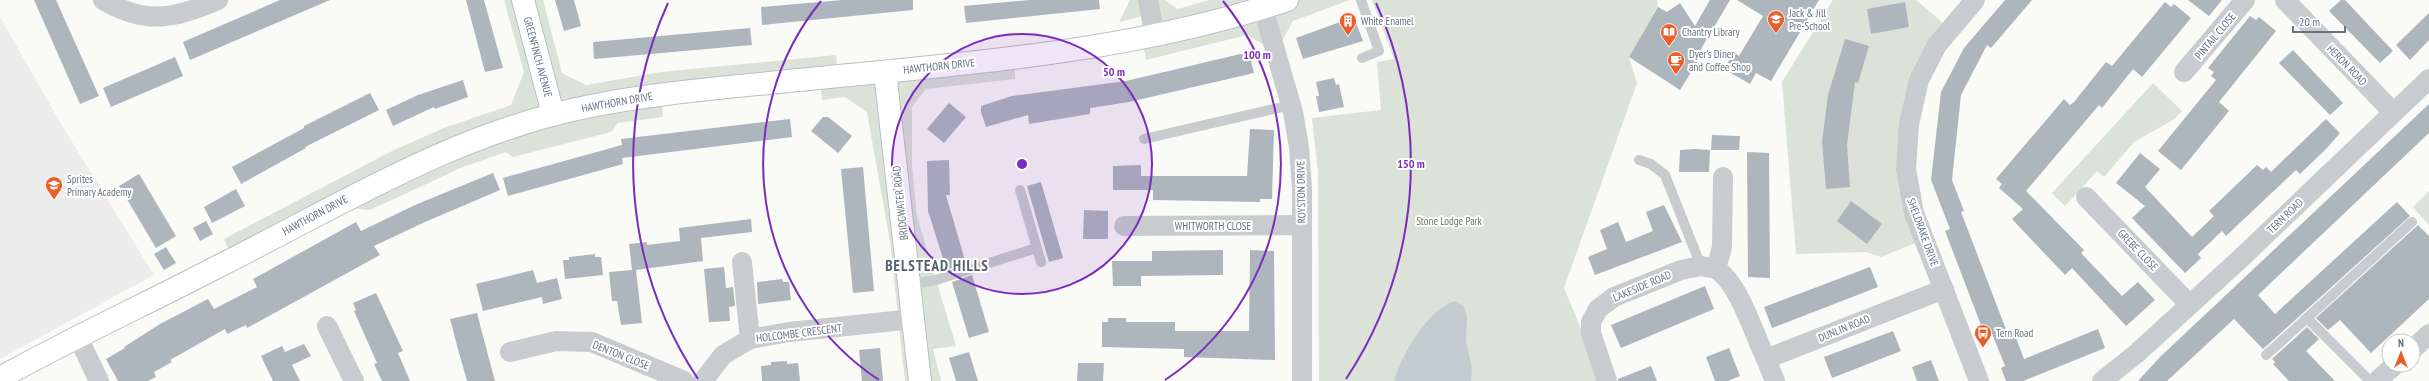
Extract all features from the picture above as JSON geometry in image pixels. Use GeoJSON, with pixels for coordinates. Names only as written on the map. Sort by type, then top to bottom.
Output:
{"type":"FeatureCollection","features":[{"type":"Feature","properties":{"kind":"street"},"geometry":{"type":"LineString","coordinates":[[103,0],[132,14],[156,18],[190,12],[218,0]]}},
{"type":"Feature","properties":{"kind":"street","name":"GREENFINCH AVENUE"},"geometry":{"type":"LineString","coordinates":[[523,0],[553,114]]}},
{"type":"Feature","properties":{"kind":"street"},"geometry":{"type":"LineString","coordinates":[[1148,0],[1155,36]]}},
{"type":"Feature","properties":{"kind":"street","name":"HAWTHORN DRIVE"},"geometry":{"type":"LineString","coordinates":[[0,378],[77,335],[219,266],[412,166],[481,137],[553,114],[661,94],[1042,55],[1155,36],[1263,8],[1286,0]]}},
{"type":"Feature","properties":{"kind":"street","name":"SHELDRAKE DRIVE"},"geometry":{"type":"LineString","coordinates":[[1975,0],[1937,45],[1927,64],[1912,101],[1907,140],[1906,169],[1910,197],[1979,381]]}},
{"type":"Feature","properties":{"kind":"street","name":"PINTAIL CLOSE"},"geometry":{"type":"LineString","coordinates":[[2184,72],[2245,0]]}},
{"type":"Feature","properties":{"kind":"street","name":"HERON ROAD"},"geometry":{"type":"LineString","coordinates":[[2285,0],[2392,112]]}},
{"type":"Feature","properties":{"kind":"street","name":"ROYSTON DRIVE"},"geometry":{"type":"LineString","coordinates":[[1263,8],[1291,105],[1299,147],[1302,225],[1302,381]]}},
{"type":"Feature","properties":{"kind":"street","name":"BRIDGWATER ROAD"},"geometry":{"type":"LineString","coordinates":[[885,72],[920,381]]}},
{"type":"Feature","properties":{"kind":"street","name":"TERN ROAD"},"geometry":{"type":"LineString","coordinates":[[2102,381],[2136,354],[2392,112],[2429,79]]}},
{"type":"Feature","properties":{"kind":"street"},"geometry":{"type":"LineString","coordinates":[[1723,177],[1721,251],[1708,268],[1727,278],[1735,289],[1766,359],[1774,381]]}},
{"type":"Feature","properties":{"kind":"street","name":"GREBE CLOSE"},"geometry":{"type":"LineString","coordinates":[[2086,197],[2189,304]]}},
{"type":"Feature","properties":{"kind":"street","name":"WHITWORTH CLOSE"},"geometry":{"type":"LineString","coordinates":[[1124,226],[1302,225]]}},
{"type":"Feature","properties":{"kind":"street"},"geometry":{"type":"LineString","coordinates":[[742,262],[750,339]]}},
{"type":"Feature","properties":{"kind":"street","name":"LAKESIDE ROAD"},"geometry":{"type":"LineString","coordinates":[[1607,381],[1590,333],[1591,322],[1598,309],[1621,294],[1681,270],[1708,268]]}},
{"type":"Feature","properties":{"kind":"street","name":"DUNLIN ROAD"},"geometry":{"type":"LineString","coordinates":[[1766,359],[1944,289]]}},
{"type":"Feature","properties":{"kind":"street","name":"HOLCOMBE CRESCENT"},"geometry":{"type":"LineString","coordinates":[[703,381],[723,355],[750,339],[783,333],[913,319]]}},
{"type":"Feature","properties":{"kind":"street"},"geometry":{"type":"LineString","coordinates":[[327,326],[349,379]]}},
{"type":"Feature","properties":{"kind":"street"},"geometry":{"type":"LineString","coordinates":[[2421,341],[2429,334]]}},
{"type":"Feature","properties":{"kind":"street"},"geometry":{"type":"LineString","coordinates":[[77,335],[99,381]]}},
{"type":"Feature","properties":{"kind":"street","name":"DENTON CLOSE"},"geometry":{"type":"LineString","coordinates":[[510,352],[556,341],[592,342],[684,381]]}},
{"type":"Feature","properties":{"kind":"street"},"geometry":{"type":"LineString","coordinates":[[2377,381],[2386,373]]}},
{"type":"Feature","properties":{"kind":"lane"},"geometry":{"type":"LineString","coordinates":[[1361,0],[1379,51],[1362,58]]}},
{"type":"Feature","properties":{"kind":"lane"},"geometry":{"type":"LineString","coordinates":[[1144,139],[1291,105]]}},
{"type":"Feature","properties":{"kind":"lane"},"geometry":{"type":"LineString","coordinates":[[1639,160],[1651,164],[1665,175],[1708,268]]}},
{"type":"Feature","properties":{"kind":"lane"},"geometry":{"type":"LineString","coordinates":[[1020,190],[1041,262]]}},
{"type":"Feature","properties":{"kind":"lane"},"geometry":{"type":"LineString","coordinates":[[2266,355],[2412,222]]}},
{"type":"Feature","properties":{"kind":"lane"},"geometry":{"type":"LineString","coordinates":[[909,284],[936,280],[1036,248]]}},
{"type":"Feature","properties":{"kind":"lane"},"geometry":{"type":"LineString","coordinates":[[2307,318],[2370,381]]}},
{"type":"Feature","properties":{"kind":"shaded area","name":"Sprites Primary Academy"},"geometry":{"type":"Polygon","coordinates":[[[0,17],[61,124],[154,275],[0,359],[0,17]]]}},
{"type":"Feature","properties":{"kind":"shaded area"},"geometry":{"type":"Polygon","coordinates":[[[1456,301],[1464,307],[1467,317],[1466,341],[1472,369],[1471,381],[1394,381],[1410,346],[1426,322],[1446,305],[1456,301]]]}},
{"type":"Feature","properties":{"kind":"green space"},"geometry":{"type":"Polygon","coordinates":[[[504,0],[543,0],[562,73],[586,85],[661,72],[836,55],[838,76],[1015,58],[1015,79],[926,89],[912,107],[912,165],[917,216],[956,346],[933,349],[941,381],[905,381],[890,242],[867,112],[845,97],[822,100],[820,78],[661,95],[663,117],[618,123],[611,132],[513,157],[506,152],[463,167],[370,210],[351,208],[233,259],[224,239],[392,151],[444,128],[511,105],[524,72],[504,0]]]}},
{"type":"Feature","properties":{"kind":"green space"},"geometry":{"type":"Polygon","coordinates":[[[1130,0],[1164,0],[1178,9],[1209,0],[1350,0],[1293,21],[1283,39],[1265,45],[1247,35],[1146,60],[1142,39],[1151,14],[1119,22],[1130,0]]]}},
{"type":"Feature","properties":{"kind":"green space","name":"Stone Lodge Park"},"geometry":{"type":"Polygon","coordinates":[[[1372,0],[1657,0],[1658,7],[1629,57],[1637,83],[1564,288],[1603,381],[1319,381],[1318,173],[1312,118],[1381,110],[1377,62],[1394,59],[1372,0]]]}},
{"type":"Feature","properties":{"kind":"green space"},"geometry":{"type":"Polygon","coordinates":[[[1833,0],[1916,0],[1950,29],[1909,124],[1925,239],[1881,257],[1866,252],[1796,254],[1782,82],[1833,0]]]}},
{"type":"Feature","properties":{"kind":"green space"},"geometry":{"type":"Polygon","coordinates":[[[2153,83],[2182,111],[2173,120],[2134,142],[2104,177],[2097,171],[2065,206],[2052,193],[2153,83]]]}},
{"type":"Feature","properties":{"kind":"green space"},"geometry":{"type":"Polygon","coordinates":[[[2429,191],[2429,225],[2413,207],[2429,191]]]}},
{"type":"Feature","properties":{"kind":"building"},"geometry":{"type":"Polygon","coordinates":[[[34,0],[56,0],[99,96],[80,104],[34,0]]]}},
{"type":"Feature","properties":{"kind":"building"},"geometry":{"type":"Polygon","coordinates":[[[280,0],[330,0],[190,60],[183,42],[280,0]]]}},
{"type":"Feature","properties":{"kind":"building"},"geometry":{"type":"Polygon","coordinates":[[[466,0],[484,0],[503,68],[485,72],[466,0]]]}},
{"type":"Feature","properties":{"kind":"building"},"geometry":{"type":"Polygon","coordinates":[[[555,0],[574,0],[581,26],[564,31],[555,0]]]}},
{"type":"Feature","properties":{"kind":"building"},"geometry":{"type":"Polygon","coordinates":[[[842,0],[913,0],[913,10],[762,25],[761,7],[842,0]]]}},
{"type":"Feature","properties":{"kind":"building"},"geometry":{"type":"Polygon","coordinates":[[[1029,0],[1099,0],[1100,9],[966,23],[964,6],[1029,0]]]}},
{"type":"Feature","properties":{"kind":"building","name":"Chantry Library"},"geometry":{"type":"Polygon","coordinates":[[[1710,0],[1730,0],[1695,59],[1698,61],[1680,90],[1629,57],[1658,7],[1667,12],[1680,3],[1695,26],[1710,0]]]}},
{"type":"Feature","properties":{"kind":"building","name":"Jack & Jill Pre-School"},"geometry":{"type":"Polygon","coordinates":[[[1737,0],[1819,0],[1771,81],[1756,73],[1750,84],[1724,69],[1734,52],[1739,56],[1763,16],[1737,0]]]}},
{"type":"Feature","properties":{"kind":"building"},"geometry":{"type":"Polygon","coordinates":[[[2005,0],[2032,0],[1991,48],[1987,45],[1961,95],[1952,180],[1964,211],[1961,212],[2007,332],[2013,330],[2024,359],[2098,329],[2105,348],[2023,381],[2006,381],[2001,368],[2005,366],[1991,331],[1984,333],[1945,231],[1950,229],[1931,180],[1941,92],[1964,48],[2005,0]]]}},
{"type":"Feature","properties":{"kind":"building"},"geometry":{"type":"Polygon","coordinates":[[[2188,0],[2222,0],[2209,16],[2188,0]]]}},
{"type":"Feature","properties":{"kind":"building"},"geometry":{"type":"Polygon","coordinates":[[[2341,0],[2345,0],[2393,51],[2380,63],[2329,11],[2341,0]]]}},
{"type":"Feature","properties":{"kind":"building"},"geometry":{"type":"Polygon","coordinates":[[[1905,2],[1909,27],[1871,34],[1867,9],[1905,2]]]}},
{"type":"Feature","properties":{"kind":"building"},"geometry":{"type":"Polygon","coordinates":[[[2165,2],[2171,7],[2174,4],[2191,18],[2142,77],[2133,69],[2102,108],[2099,105],[2026,191],[2084,250],[2081,253],[2122,296],[2138,282],[2155,300],[2126,326],[2072,268],[2065,275],[2012,219],[2023,209],[1999,188],[2002,184],[1996,179],[2064,99],[2070,105],[2106,62],[2112,66],[2165,2]]]}},
{"type":"Feature","properties":{"kind":"building"},"geometry":{"type":"Polygon","coordinates":[[[2429,13],[2429,40],[2410,60],[2396,45],[2429,13]]]}},
{"type":"Feature","properties":{"kind":"building"},"geometry":{"type":"Polygon","coordinates":[[[2250,16],[2256,20],[2259,17],[2276,31],[2219,102],[2229,111],[2181,170],[2158,151],[2216,80],[2211,76],[2214,72],[2208,68],[2250,16]]]}},
{"type":"Feature","properties":{"kind":"building"},"geometry":{"type":"Polygon","coordinates":[[[1354,17],[1363,41],[1303,59],[1296,38],[1354,17]]]}},
{"type":"Feature","properties":{"kind":"building"},"geometry":{"type":"Polygon","coordinates":[[[750,28],[752,45],[594,59],[593,42],[750,28]]]}},
{"type":"Feature","properties":{"kind":"building"},"geometry":{"type":"Polygon","coordinates":[[[1845,39],[1869,46],[1858,83],[1855,82],[1847,145],[1850,187],[1826,189],[1822,142],[1828,95],[1845,39]]]}},
{"type":"Feature","properties":{"kind":"building"},"geometry":{"type":"Polygon","coordinates":[[[2293,50],[2343,103],[2330,115],[2279,63],[2293,50]]]}},
{"type":"Feature","properties":{"kind":"building"},"geometry":{"type":"Polygon","coordinates":[[[1249,52],[1254,73],[1129,102],[1090,108],[1090,114],[1029,124],[1028,115],[986,127],[981,112],[981,106],[1012,96],[1126,81],[1249,52]]]}},
{"type":"Feature","properties":{"kind":"building"},"geometry":{"type":"Polygon","coordinates":[[[175,57],[183,76],[111,107],[103,88],[175,57]]]}},
{"type":"Feature","properties":{"kind":"building"},"geometry":{"type":"Polygon","coordinates":[[[1334,78],[1336,85],[1339,84],[1344,107],[1319,112],[1316,96],[1319,96],[1316,82],[1334,78]]]}},
{"type":"Feature","properties":{"kind":"building"},"geometry":{"type":"Polygon","coordinates":[[[463,80],[468,97],[435,109],[434,107],[393,126],[386,110],[418,95],[463,80]]]}},
{"type":"Feature","properties":{"kind":"building"},"geometry":{"type":"Polygon","coordinates":[[[370,93],[379,110],[305,147],[306,148],[241,184],[232,167],[304,128],[304,126],[370,93]]]}},
{"type":"Feature","properties":{"kind":"building"},"geometry":{"type":"Polygon","coordinates":[[[949,103],[966,117],[944,143],[927,129],[949,103]]]}},
{"type":"Feature","properties":{"kind":"building"},"geometry":{"type":"Polygon","coordinates":[[[2429,104],[2429,133],[2258,295],[2275,314],[2397,202],[2410,216],[2263,349],[2234,319],[2167,381],[2138,381],[2160,357],[2429,104]]]}},
{"type":"Feature","properties":{"kind":"building"},"geometry":{"type":"Polygon","coordinates":[[[823,117],[828,117],[852,136],[838,153],[811,131],[823,117]]]}},
{"type":"Feature","properties":{"kind":"building"},"geometry":{"type":"Polygon","coordinates":[[[790,119],[792,137],[622,158],[623,164],[508,196],[503,178],[622,145],[621,139],[790,119]]]}},
{"type":"Feature","properties":{"kind":"building"},"geometry":{"type":"Polygon","coordinates":[[[2326,119],[2340,133],[2326,149],[2300,174],[2296,170],[2226,236],[2222,231],[2198,254],[2201,258],[2185,273],[2132,218],[2145,206],[2116,183],[2140,153],[2160,169],[2145,187],[2192,237],[2214,216],[2209,211],[2257,165],[2263,170],[2266,167],[2271,172],[2326,119]]]}},
{"type":"Feature","properties":{"kind":"building"},"geometry":{"type":"Polygon","coordinates":[[[1250,129],[1274,130],[1272,199],[1260,199],[1260,202],[1153,200],[1153,190],[1113,190],[1113,166],[1141,165],[1141,176],[1247,176],[1250,129]]]}},
{"type":"Feature","properties":{"kind":"building"},"geometry":{"type":"Polygon","coordinates":[[[1712,135],[1740,136],[1739,150],[1711,150],[1712,135]]]}},
{"type":"Feature","properties":{"kind":"building"},"geometry":{"type":"Polygon","coordinates":[[[1680,150],[1710,150],[1709,172],[1679,172],[1680,150]]]}},
{"type":"Feature","properties":{"kind":"building"},"geometry":{"type":"Polygon","coordinates":[[[1747,152],[1769,153],[1770,278],[1748,277],[1747,152]]]}},
{"type":"Feature","properties":{"kind":"building"},"geometry":{"type":"Polygon","coordinates":[[[949,160],[950,195],[946,195],[966,264],[948,269],[946,268],[928,211],[927,161],[949,160]]]}},
{"type":"Feature","properties":{"kind":"building"},"geometry":{"type":"Polygon","coordinates":[[[863,167],[874,291],[853,293],[841,169],[863,167]]]}},
{"type":"Feature","properties":{"kind":"building"},"geometry":{"type":"Polygon","coordinates":[[[493,173],[500,190],[425,222],[374,246],[380,255],[247,328],[246,325],[227,334],[225,329],[170,360],[172,362],[154,372],[156,377],[148,381],[118,381],[106,359],[160,324],[208,299],[214,309],[257,287],[253,279],[356,222],[361,231],[415,205],[493,173]]]}},
{"type":"Feature","properties":{"kind":"building"},"geometry":{"type":"Polygon","coordinates":[[[139,174],[176,236],[156,248],[119,186],[139,174]]]}},
{"type":"Feature","properties":{"kind":"building"},"geometry":{"type":"Polygon","coordinates":[[[1041,182],[1063,258],[1049,262],[1027,186],[1041,182]]]}},
{"type":"Feature","properties":{"kind":"building"},"geometry":{"type":"Polygon","coordinates":[[[236,189],[245,206],[212,223],[204,207],[236,189]]]}},
{"type":"Feature","properties":{"kind":"building"},"geometry":{"type":"Polygon","coordinates":[[[1851,201],[1882,224],[1867,244],[1837,221],[1851,201]]]}},
{"type":"Feature","properties":{"kind":"building"},"geometry":{"type":"Polygon","coordinates":[[[1664,205],[1682,242],[1595,275],[1588,257],[1607,249],[1600,230],[1618,222],[1626,242],[1653,231],[1646,212],[1664,205]]]}},
{"type":"Feature","properties":{"kind":"building"},"geometry":{"type":"Polygon","coordinates":[[[1084,210],[1108,211],[1108,239],[1083,239],[1084,210]]]}},
{"type":"Feature","properties":{"kind":"building"},"geometry":{"type":"Polygon","coordinates":[[[751,219],[752,232],[701,238],[703,261],[636,270],[642,323],[621,325],[617,301],[612,301],[609,272],[632,270],[629,244],[647,242],[647,245],[680,241],[679,228],[751,219]]]}},
{"type":"Feature","properties":{"kind":"building"},"geometry":{"type":"Polygon","coordinates":[[[206,221],[213,234],[200,241],[193,228],[206,221]]]}},
{"type":"Feature","properties":{"kind":"building"},"geometry":{"type":"Polygon","coordinates":[[[2418,225],[2429,236],[2429,299],[2392,333],[2381,333],[2381,344],[2371,353],[2340,320],[2328,330],[2316,318],[2418,225]]]}},
{"type":"Feature","properties":{"kind":"building"},"geometry":{"type":"Polygon","coordinates":[[[166,247],[176,263],[164,270],[154,254],[166,247]]]}},
{"type":"Feature","properties":{"kind":"building"},"geometry":{"type":"Polygon","coordinates":[[[1223,250],[1223,275],[1141,276],[1141,286],[1113,286],[1112,261],[1152,261],[1152,251],[1223,250]]]}},
{"type":"Feature","properties":{"kind":"building"},"geometry":{"type":"Polygon","coordinates":[[[1250,250],[1274,251],[1275,360],[1184,357],[1184,349],[1102,347],[1102,322],[1108,322],[1108,318],[1126,318],[1126,322],[1175,322],[1175,331],[1249,331],[1250,250]]]}},
{"type":"Feature","properties":{"kind":"building"},"geometry":{"type":"Polygon","coordinates":[[[595,254],[595,257],[601,257],[603,275],[565,279],[563,260],[569,260],[569,257],[595,254]]]}},
{"type":"Feature","properties":{"kind":"building"},"geometry":{"type":"Polygon","coordinates":[[[724,267],[726,288],[733,287],[735,306],[729,307],[730,321],[709,322],[704,269],[724,267]]]}},
{"type":"Feature","properties":{"kind":"building"},"geometry":{"type":"Polygon","coordinates":[[[1870,267],[1878,287],[1772,328],[1764,307],[1870,267]]]}},
{"type":"Feature","properties":{"kind":"building"},"geometry":{"type":"Polygon","coordinates":[[[533,270],[537,283],[557,278],[562,299],[543,304],[542,297],[483,311],[476,284],[533,270]]]}},
{"type":"Feature","properties":{"kind":"building"},"geometry":{"type":"Polygon","coordinates":[[[972,275],[989,332],[969,338],[952,282],[972,275]]]}},
{"type":"Feature","properties":{"kind":"building"},"geometry":{"type":"Polygon","coordinates":[[[782,279],[783,282],[789,282],[791,300],[758,304],[757,282],[782,279]]]}},
{"type":"Feature","properties":{"kind":"building"},"geometry":{"type":"Polygon","coordinates":[[[1705,286],[1714,309],[1621,348],[1611,325],[1705,286]]]}},
{"type":"Feature","properties":{"kind":"building"},"geometry":{"type":"Polygon","coordinates":[[[376,293],[403,351],[398,353],[410,381],[382,381],[374,364],[377,363],[354,311],[356,310],[353,303],[376,293]]]}},
{"type":"Feature","properties":{"kind":"building"},"geometry":{"type":"Polygon","coordinates":[[[477,313],[495,381],[467,381],[450,319],[477,313]]]}},
{"type":"Feature","properties":{"kind":"building"},"geometry":{"type":"Polygon","coordinates":[[[2307,327],[2319,339],[2306,351],[2335,381],[2289,381],[2273,364],[2275,362],[2272,359],[2307,327]]]}},
{"type":"Feature","properties":{"kind":"building"},"geometry":{"type":"Polygon","coordinates":[[[1893,331],[1901,351],[1832,378],[1824,357],[1893,331]]]}},
{"type":"Feature","properties":{"kind":"building"},"geometry":{"type":"Polygon","coordinates":[[[304,344],[311,356],[292,365],[300,381],[273,381],[261,356],[282,346],[285,352],[304,344]]]}},
{"type":"Feature","properties":{"kind":"building"},"geometry":{"type":"Polygon","coordinates":[[[880,348],[883,381],[862,381],[859,350],[880,348]]]}},
{"type":"Feature","properties":{"kind":"building"},"geometry":{"type":"Polygon","coordinates":[[[1729,348],[1740,376],[1728,381],[1715,381],[1706,357],[1729,348]]]}},
{"type":"Feature","properties":{"kind":"building"},"geometry":{"type":"Polygon","coordinates":[[[969,352],[978,381],[956,381],[949,358],[969,352]]]}},
{"type":"Feature","properties":{"kind":"building"},"geometry":{"type":"Polygon","coordinates":[[[1931,360],[1939,381],[1917,381],[1912,367],[1931,360]]]}},
{"type":"Feature","properties":{"kind":"building"},"geometry":{"type":"Polygon","coordinates":[[[787,361],[787,364],[798,363],[800,381],[762,381],[761,366],[771,365],[771,362],[787,361]]]}},
{"type":"Feature","properties":{"kind":"building"},"geometry":{"type":"Polygon","coordinates":[[[1078,363],[1104,363],[1103,381],[1077,381],[1078,363]]]}},
{"type":"Feature","properties":{"kind":"building"},"geometry":{"type":"Polygon","coordinates":[[[1651,366],[1657,381],[1618,381],[1618,379],[1651,366]]]}},
{"type":"Feature","properties":{"kind":"place","name":"Jack & Jill Pre-School"},"geometry":{"type":"Point","coordinates":[1776,34]}},
{"type":"Feature","properties":{"kind":"place","name":"White Enamel"},"geometry":{"type":"Point","coordinates":[1348,36]}},
{"type":"Feature","properties":{"kind":"place","name":"Chantry Library"},"geometry":{"type":"Point","coordinates":[1669,47]}},
{"type":"Feature","properties":{"kind":"place","name":"Dyer's Diner and Coffee Shop"},"geometry":{"type":"Point","coordinates":[1676,75]}},
{"type":"Feature","properties":{"kind":"place","name":"Sprites Primary Academy"},"geometry":{"type":"Point","coordinates":[54,200]}},
{"type":"Feature","properties":{"kind":"place","name":"Tern Road"},"geometry":{"type":"Point","coordinates":[1983,348]}},
{"type":"Feature","properties":{"kind":"district","name":"BELSTEAD HILLS"},"geometry":{"type":"Point","coordinates":[937,265]}}]}
